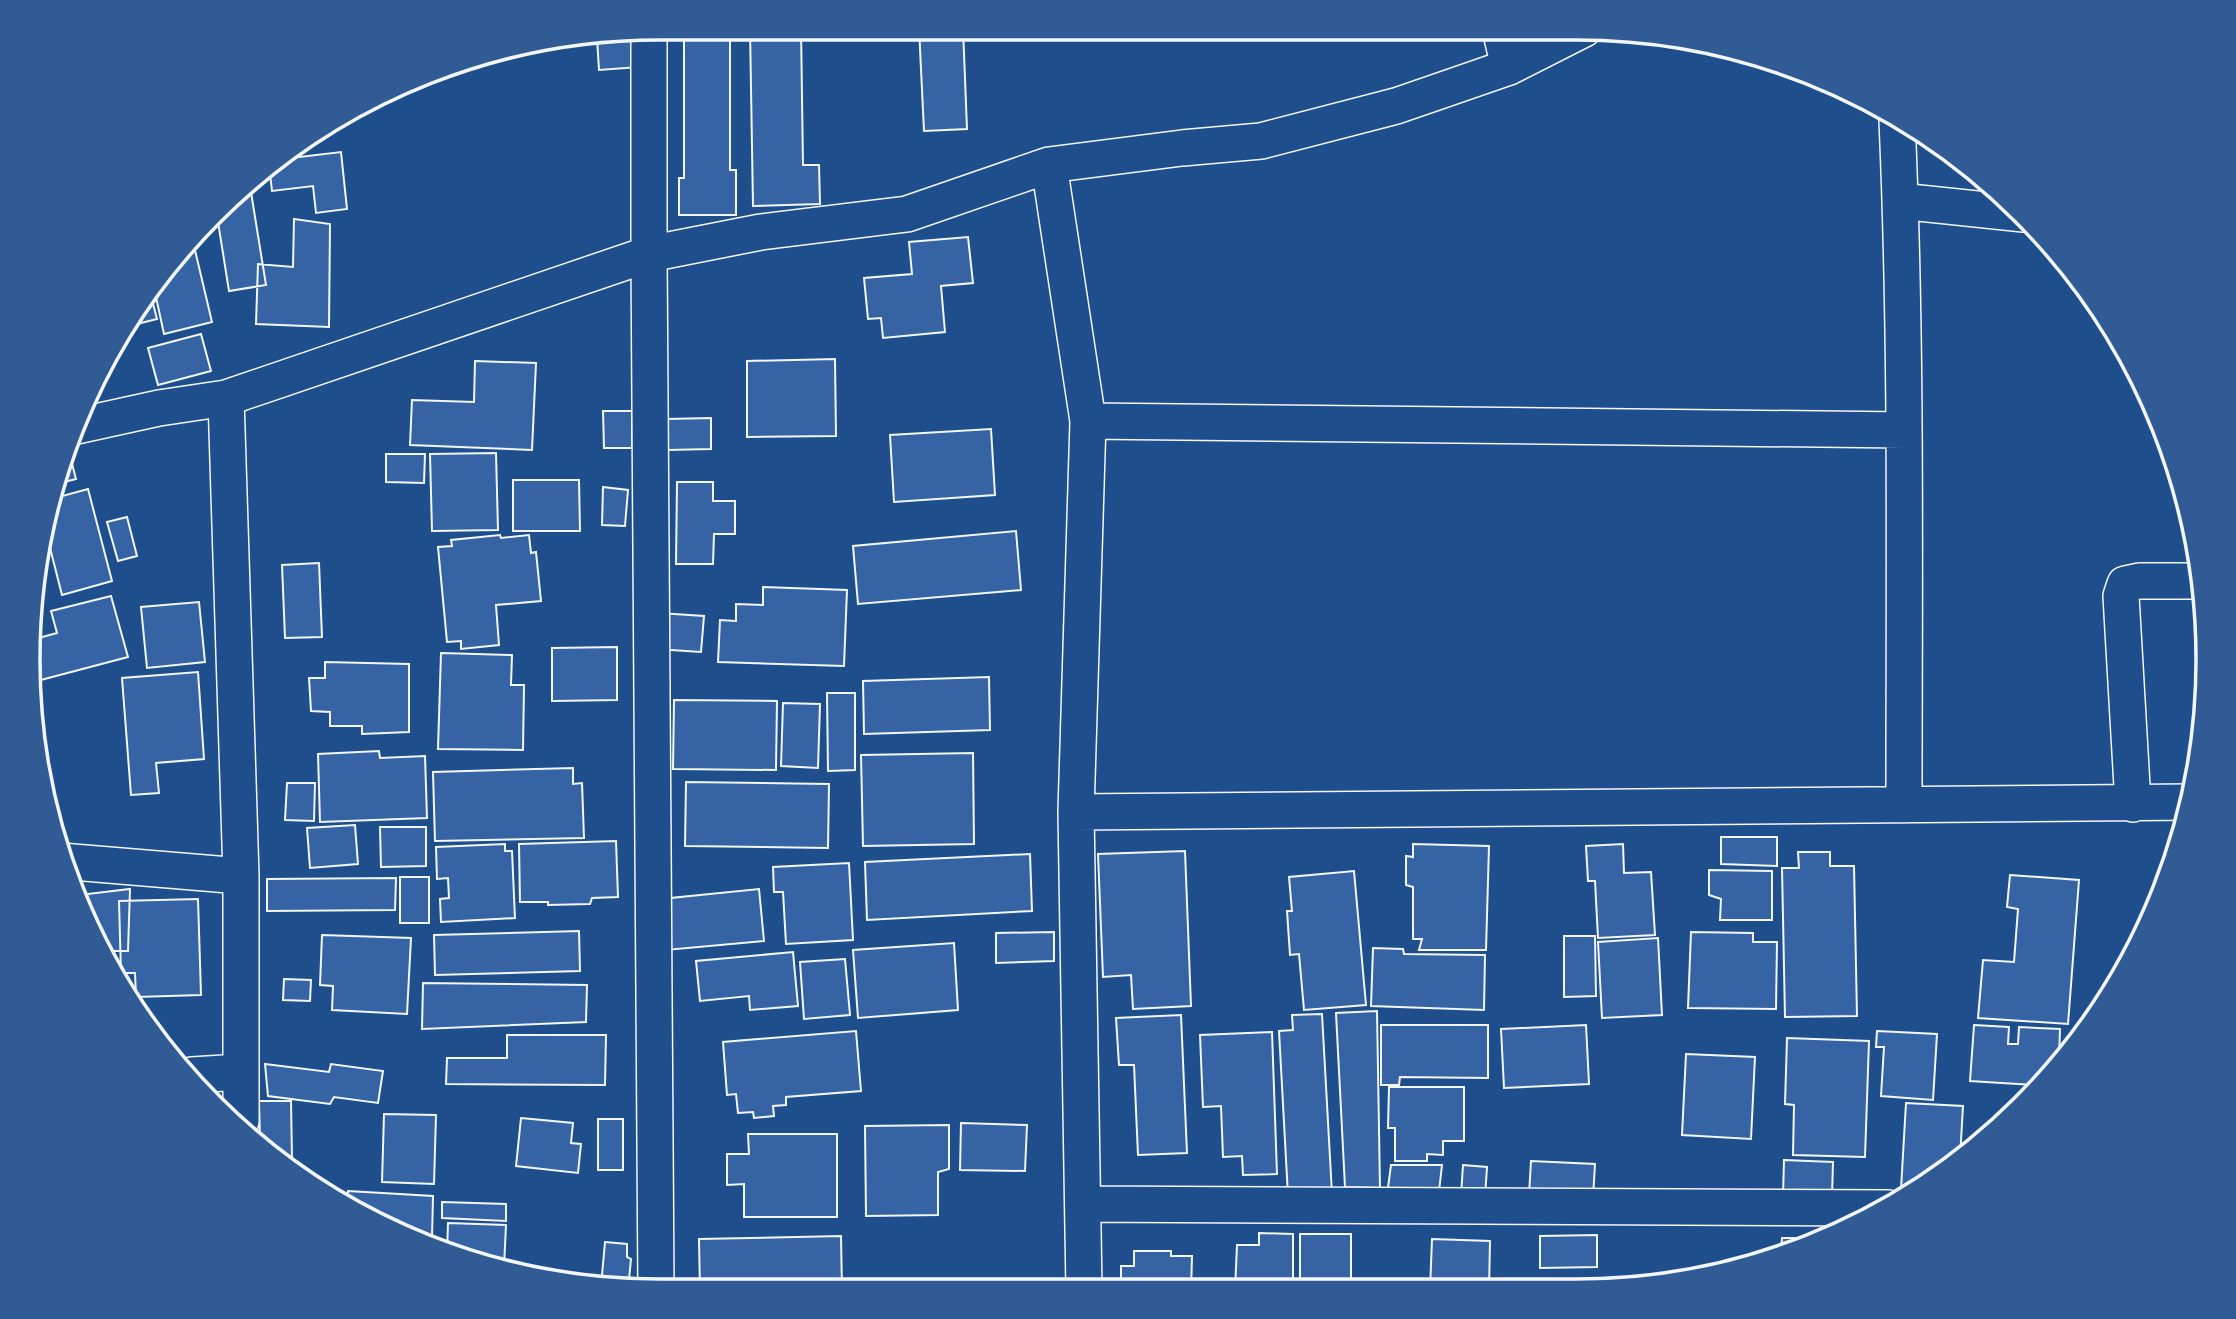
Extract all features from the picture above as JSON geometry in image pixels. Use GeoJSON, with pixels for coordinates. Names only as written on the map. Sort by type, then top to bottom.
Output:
{"type":"FeatureCollection","features":[{"type":"Feature","properties":{"kind":"street"},"geometry":{"type":"LineString","coordinates":[[1503,40],[1509,68]]}},
{"type":"Feature","properties":{"kind":"street"},"geometry":{"type":"LineString","coordinates":[[87,424],[159,408],[226,398],[649,254],[761,232],[907,214],[1049,165],[1261,141],[1396,106],[1509,68],[1563,40]]}},
{"type":"Feature","properties":{"kind":"street"},"geometry":{"type":"LineString","coordinates":[[649,41],[656,1279]]}},
{"type":"Feature","properties":{"kind":"street"},"geometry":{"type":"LineString","coordinates":[[1897,130],[1904,430],[1904,805]]}},
{"type":"Feature","properties":{"kind":"street"},"geometry":{"type":"LineString","coordinates":[[1049,165],[1088,421],[1076,812],[1084,1279]]}},
{"type":"Feature","properties":{"kind":"street"},"geometry":{"type":"LineString","coordinates":[[1900,201],[2003,212]]}},
{"type":"Feature","properties":{"kind":"street"},"geometry":{"type":"LineString","coordinates":[[226,398],[241,876],[241,1115]]}},
{"type":"Feature","properties":{"kind":"street"},"geometry":{"type":"LineString","coordinates":[[1088,421],[1904,430]]}},
{"type":"Feature","properties":{"kind":"street"},"geometry":{"type":"LineString","coordinates":[[2133,803],[2121,596],[2125,584],[2139,581],[2190,581]]}},
{"type":"Feature","properties":{"kind":"street"},"geometry":{"type":"LineString","coordinates":[[1076,812],[2179,802]]}},
{"type":"Feature","properties":{"kind":"street"},"geometry":{"type":"LineString","coordinates":[[74,862],[241,876]]}},
{"type":"Feature","properties":{"kind":"street"},"geometry":{"type":"LineString","coordinates":[[200,1074],[240,1072]]}},
{"type":"Feature","properties":{"kind":"street"},"geometry":{"type":"LineString","coordinates":[[1083,1204],[1863,1208]]}},
{"type":"Feature","properties":{"kind":"building"},"geometry":{"type":"Polygon","coordinates":[[[684,40],[730,40],[730,170],[736,170],[736,215],[679,215],[679,178],[684,178],[684,40]]]}},
{"type":"Feature","properties":{"kind":"building"},"geometry":{"type":"Polygon","coordinates":[[[750,40],[801,40],[803,165],[819,165],[820,204],[753,206],[750,40]]]}},
{"type":"Feature","properties":{"kind":"building"},"geometry":{"type":"Polygon","coordinates":[[[920,40],[963,40],[967,129],[924,131],[920,40]]]}},
{"type":"Feature","properties":{"kind":"building"},"geometry":{"type":"Polygon","coordinates":[[[637,41],[639,67],[599,70],[597,44],[637,41]]]}},
{"type":"Feature","properties":{"kind":"building"},"geometry":{"type":"Polygon","coordinates":[[[341,152],[347,209],[316,213],[313,186],[272,191],[271,178],[298,157],[341,152]]]}},
{"type":"Feature","properties":{"kind":"building"},"geometry":{"type":"Polygon","coordinates":[[[251,194],[266,285],[229,291],[219,226],[251,194]]]}},
{"type":"Feature","properties":{"kind":"building"},"geometry":{"type":"Polygon","coordinates":[[[294,219],[330,224],[329,327],[256,324],[258,264],[293,267],[294,219]]]}},
{"type":"Feature","properties":{"kind":"building"},"geometry":{"type":"Polygon","coordinates":[[[968,237],[973,283],[941,286],[945,332],[883,338],[881,318],[868,319],[864,278],[912,274],[909,242],[968,237]]]}},
{"type":"Feature","properties":{"kind":"building"},"geometry":{"type":"Polygon","coordinates":[[[195,250],[212,322],[164,334],[156,299],[195,250]]]}},
{"type":"Feature","properties":{"kind":"building"},"geometry":{"type":"Polygon","coordinates":[[[153,304],[157,319],[140,323],[153,304]]]}},
{"type":"Feature","properties":{"kind":"building"},"geometry":{"type":"Polygon","coordinates":[[[201,334],[211,371],[158,385],[148,348],[201,334]]]}},
{"type":"Feature","properties":{"kind":"building"},"geometry":{"type":"Polygon","coordinates":[[[835,359],[836,436],[747,437],[747,361],[835,359]]]}},
{"type":"Feature","properties":{"kind":"building"},"geometry":{"type":"Polygon","coordinates":[[[475,361],[536,363],[532,450],[410,445],[412,400],[474,402],[475,361]]]}},
{"type":"Feature","properties":{"kind":"building"},"geometry":{"type":"Polygon","coordinates":[[[603,411],[632,411],[632,448],[604,448],[603,411]]]}},
{"type":"Feature","properties":{"kind":"building"},"geometry":{"type":"Polygon","coordinates":[[[711,418],[711,449],[667,450],[667,419],[711,418]]]}},
{"type":"Feature","properties":{"kind":"building"},"geometry":{"type":"Polygon","coordinates":[[[991,429],[995,495],[894,502],[890,435],[991,429]]]}},
{"type":"Feature","properties":{"kind":"building"},"geometry":{"type":"Polygon","coordinates":[[[496,453],[498,530],[432,531],[430,454],[496,453]]]}},
{"type":"Feature","properties":{"kind":"building"},"geometry":{"type":"Polygon","coordinates":[[[386,454],[425,454],[424,483],[386,482],[386,454]]]}},
{"type":"Feature","properties":{"kind":"building"},"geometry":{"type":"Polygon","coordinates":[[[72,463],[76,479],[66,482],[72,463]]]}},
{"type":"Feature","properties":{"kind":"building"},"geometry":{"type":"Polygon","coordinates":[[[513,480],[579,480],[580,531],[513,531],[513,480]]]}},
{"type":"Feature","properties":{"kind":"building"},"geometry":{"type":"Polygon","coordinates":[[[677,482],[713,482],[713,501],[735,501],[735,534],[714,534],[713,564],[676,564],[677,482]]]}},
{"type":"Feature","properties":{"kind":"building"},"geometry":{"type":"Polygon","coordinates":[[[603,487],[628,490],[625,526],[602,525],[603,487]]]}},
{"type":"Feature","properties":{"kind":"building"},"geometry":{"type":"Polygon","coordinates":[[[88,489],[112,581],[62,595],[50,550],[62,496],[88,489]]]}},
{"type":"Feature","properties":{"kind":"building"},"geometry":{"type":"Polygon","coordinates":[[[127,517],[137,556],[118,561],[107,522],[127,517]]]}},
{"type":"Feature","properties":{"kind":"building"},"geometry":{"type":"Polygon","coordinates":[[[1016,531],[1021,590],[858,604],[853,546],[1016,531]]]}},
{"type":"Feature","properties":{"kind":"building"},"geometry":{"type":"Polygon","coordinates":[[[500,535],[501,538],[529,535],[531,553],[536,552],[541,601],[496,605],[499,645],[461,649],[461,641],[447,642],[438,547],[452,546],[451,540],[500,535]]]}},
{"type":"Feature","properties":{"kind":"building"},"geometry":{"type":"Polygon","coordinates":[[[319,563],[322,637],[285,638],[282,565],[319,563]]]}},
{"type":"Feature","properties":{"kind":"building"},"geometry":{"type":"Polygon","coordinates":[[[763,587],[847,590],[844,666],[718,662],[720,620],[736,621],[736,604],[763,605],[763,587]]]}},
{"type":"Feature","properties":{"kind":"building"},"geometry":{"type":"Polygon","coordinates":[[[111,596],[128,657],[41,680],[41,637],[57,633],[51,611],[111,596]]]}},
{"type":"Feature","properties":{"kind":"building"},"geometry":{"type":"Polygon","coordinates":[[[199,602],[205,662],[147,668],[141,607],[199,602]]]}},
{"type":"Feature","properties":{"kind":"building"},"geometry":{"type":"Polygon","coordinates":[[[659,613],[704,616],[701,652],[656,649],[659,613]]]}},
{"type":"Feature","properties":{"kind":"building"},"geometry":{"type":"Polygon","coordinates":[[[617,647],[617,700],[552,701],[552,648],[617,647]]]}},
{"type":"Feature","properties":{"kind":"building"},"geometry":{"type":"Polygon","coordinates":[[[441,653],[512,655],[511,685],[524,685],[523,750],[438,749],[441,653]]]}},
{"type":"Feature","properties":{"kind":"building"},"geometry":{"type":"Polygon","coordinates":[[[325,662],[409,664],[409,732],[362,734],[362,726],[330,726],[330,712],[311,711],[309,678],[325,678],[325,662]]]}},
{"type":"Feature","properties":{"kind":"building"},"geometry":{"type":"Polygon","coordinates":[[[198,672],[204,759],[156,763],[159,793],[131,795],[122,678],[198,672]]]}},
{"type":"Feature","properties":{"kind":"building"},"geometry":{"type":"Polygon","coordinates":[[[989,677],[990,730],[864,734],[863,681],[989,677]]]}},
{"type":"Feature","properties":{"kind":"building"},"geometry":{"type":"Polygon","coordinates":[[[827,693],[855,693],[855,770],[828,771],[827,693]]]}},
{"type":"Feature","properties":{"kind":"building"},"geometry":{"type":"Polygon","coordinates":[[[674,700],[777,701],[776,770],[673,769],[674,700]]]}},
{"type":"Feature","properties":{"kind":"building"},"geometry":{"type":"Polygon","coordinates":[[[783,703],[820,704],[818,768],[781,766],[783,703]]]}},
{"type":"Feature","properties":{"kind":"building"},"geometry":{"type":"Polygon","coordinates":[[[379,751],[380,758],[425,756],[427,818],[320,822],[318,754],[379,751]]]}},
{"type":"Feature","properties":{"kind":"building"},"geometry":{"type":"Polygon","coordinates":[[[973,753],[974,844],[863,846],[861,755],[973,753]]]}},
{"type":"Feature","properties":{"kind":"building"},"geometry":{"type":"Polygon","coordinates":[[[573,768],[573,784],[582,783],[584,838],[435,841],[433,772],[573,768]]]}},
{"type":"Feature","properties":{"kind":"building"},"geometry":{"type":"Polygon","coordinates":[[[686,782],[829,784],[828,848],[685,846],[686,782]]]}},
{"type":"Feature","properties":{"kind":"building"},"geometry":{"type":"Polygon","coordinates":[[[287,783],[315,783],[314,821],[285,820],[287,783]]]}},
{"type":"Feature","properties":{"kind":"building"},"geometry":{"type":"Polygon","coordinates":[[[355,825],[358,864],[310,868],[307,828],[355,825]]]}},
{"type":"Feature","properties":{"kind":"building"},"geometry":{"type":"Polygon","coordinates":[[[380,827],[426,827],[426,866],[381,867],[380,827]]]}},
{"type":"Feature","properties":{"kind":"building"},"geometry":{"type":"Polygon","coordinates":[[[1721,837],[1777,837],[1777,866],[1721,864],[1721,837]]]}},
{"type":"Feature","properties":{"kind":"building"},"geometry":{"type":"Polygon","coordinates":[[[616,841],[618,897],[592,898],[590,904],[548,905],[548,902],[520,902],[519,844],[616,841]]]}},
{"type":"Feature","properties":{"kind":"building"},"geometry":{"type":"Polygon","coordinates":[[[505,844],[505,851],[512,851],[515,918],[441,922],[440,899],[449,898],[448,878],[437,879],[436,847],[505,844]]]}},
{"type":"Feature","properties":{"kind":"building"},"geometry":{"type":"Polygon","coordinates":[[[1413,844],[1489,846],[1486,950],[1419,950],[1422,939],[1413,939],[1413,887],[1406,885],[1406,856],[1413,857],[1413,844]]]}},
{"type":"Feature","properties":{"kind":"building"},"geometry":{"type":"Polygon","coordinates":[[[1623,844],[1624,873],[1651,872],[1655,935],[1598,938],[1595,881],[1588,881],[1586,846],[1623,844]]]}},
{"type":"Feature","properties":{"kind":"building"},"geometry":{"type":"Polygon","coordinates":[[[1185,851],[1191,1006],[1133,1009],[1131,975],[1103,977],[1098,854],[1185,851]]]}},
{"type":"Feature","properties":{"kind":"building"},"geometry":{"type":"Polygon","coordinates":[[[1798,852],[1830,852],[1830,866],[1854,866],[1857,1016],[1785,1017],[1782,868],[1799,868],[1798,852]]]}},
{"type":"Feature","properties":{"kind":"building"},"geometry":{"type":"Polygon","coordinates":[[[1030,854],[1032,911],[867,920],[865,862],[1030,854]]]}},
{"type":"Feature","properties":{"kind":"building"},"geometry":{"type":"Polygon","coordinates":[[[849,863],[853,940],[786,944],[783,892],[774,892],[773,867],[849,863]]]}},
{"type":"Feature","properties":{"kind":"building"},"geometry":{"type":"Polygon","coordinates":[[[1709,870],[1772,871],[1772,920],[1720,920],[1721,899],[1709,895],[1709,870]]]}},
{"type":"Feature","properties":{"kind":"building"},"geometry":{"type":"Polygon","coordinates":[[[1354,871],[1366,1005],[1304,1010],[1299,954],[1290,955],[1287,911],[1292,911],[1289,877],[1354,871]]]}},
{"type":"Feature","properties":{"kind":"building"},"geometry":{"type":"Polygon","coordinates":[[[2010,875],[2079,880],[2068,1024],[1978,1018],[1983,960],[2014,962],[2018,909],[2007,907],[2010,875]]]}},
{"type":"Feature","properties":{"kind":"building"},"geometry":{"type":"Polygon","coordinates":[[[400,877],[429,877],[429,923],[400,923],[400,877]]]}},
{"type":"Feature","properties":{"kind":"building"},"geometry":{"type":"Polygon","coordinates":[[[396,878],[395,910],[267,911],[267,879],[396,878]]]}},
{"type":"Feature","properties":{"kind":"building"},"geometry":{"type":"Polygon","coordinates":[[[130,889],[128,951],[114,951],[86,894],[130,889]]]}},
{"type":"Feature","properties":{"kind":"building"},"geometry":{"type":"Polygon","coordinates":[[[759,889],[764,941],[666,950],[661,899],[759,889]]]}},
{"type":"Feature","properties":{"kind":"building"},"geometry":{"type":"Polygon","coordinates":[[[198,899],[201,995],[141,997],[136,989],[135,973],[126,973],[121,965],[119,901],[198,899]]]}},
{"type":"Feature","properties":{"kind":"building"},"geometry":{"type":"Polygon","coordinates":[[[579,931],[580,971],[435,975],[434,935],[579,931]]]}},
{"type":"Feature","properties":{"kind":"building"},"geometry":{"type":"Polygon","coordinates":[[[1054,932],[1054,961],[996,963],[996,933],[1054,932]]]}},
{"type":"Feature","properties":{"kind":"building"},"geometry":{"type":"Polygon","coordinates":[[[1691,932],[1753,933],[1753,942],[1777,942],[1776,1009],[1688,1008],[1691,932]]]}},
{"type":"Feature","properties":{"kind":"building"},"geometry":{"type":"Polygon","coordinates":[[[322,935],[411,938],[407,1014],[332,1010],[333,986],[320,985],[322,935]]]}},
{"type":"Feature","properties":{"kind":"building"},"geometry":{"type":"Polygon","coordinates":[[[1564,936],[1595,936],[1596,996],[1564,997],[1564,936]]]}},
{"type":"Feature","properties":{"kind":"building"},"geometry":{"type":"Polygon","coordinates":[[[1658,938],[1662,1015],[1602,1018],[1598,942],[1658,938]]]}},
{"type":"Feature","properties":{"kind":"building"},"geometry":{"type":"Polygon","coordinates":[[[954,943],[958,1010],[858,1018],[853,950],[954,943]]]}},
{"type":"Feature","properties":{"kind":"building"},"geometry":{"type":"Polygon","coordinates":[[[1373,948],[1403,949],[1404,954],[1485,955],[1484,1010],[1371,1006],[1373,948]]]}},
{"type":"Feature","properties":{"kind":"building"},"geometry":{"type":"Polygon","coordinates":[[[793,952],[798,1006],[750,1010],[749,996],[700,1001],[696,961],[793,952]]]}},
{"type":"Feature","properties":{"kind":"building"},"geometry":{"type":"Polygon","coordinates":[[[845,959],[850,1015],[804,1019],[800,962],[845,959]]]}},
{"type":"Feature","properties":{"kind":"building"},"geometry":{"type":"Polygon","coordinates":[[[284,979],[311,980],[310,1001],[283,1000],[284,979]]]}},
{"type":"Feature","properties":{"kind":"building"},"geometry":{"type":"Polygon","coordinates":[[[423,983],[587,985],[586,1022],[422,1029],[423,983]]]}},
{"type":"Feature","properties":{"kind":"building"},"geometry":{"type":"Polygon","coordinates":[[[1377,1011],[1380,1188],[1345,1187],[1336,1013],[1377,1011]]]}},
{"type":"Feature","properties":{"kind":"building"},"geometry":{"type":"Polygon","coordinates":[[[1322,1014],[1332,1194],[1288,1196],[1279,1031],[1293,1030],[1292,1015],[1322,1014]]]}},
{"type":"Feature","properties":{"kind":"building"},"geometry":{"type":"Polygon","coordinates":[[[1181,1015],[1187,1153],[1138,1155],[1134,1065],[1119,1065],[1116,1018],[1181,1015]]]}},
{"type":"Feature","properties":{"kind":"building"},"geometry":{"type":"Polygon","coordinates":[[[1381,1025],[1488,1025],[1488,1078],[1400,1077],[1399,1085],[1381,1085],[1381,1025]]]}},
{"type":"Feature","properties":{"kind":"building"},"geometry":{"type":"Polygon","coordinates":[[[1586,1025],[1589,1084],[1504,1088],[1501,1029],[1586,1025]]]}},
{"type":"Feature","properties":{"kind":"building"},"geometry":{"type":"Polygon","coordinates":[[[1974,1025],[2009,1027],[2008,1044],[2018,1044],[2019,1027],[2060,1029],[2059,1047],[2026,1084],[1970,1081],[1974,1025]]]}},
{"type":"Feature","properties":{"kind":"building"},"geometry":{"type":"Polygon","coordinates":[[[856,1031],[861,1091],[786,1097],[786,1105],[773,1106],[774,1116],[754,1118],[753,1112],[738,1113],[736,1094],[727,1095],[723,1042],[856,1031]]]}},
{"type":"Feature","properties":{"kind":"building"},"geometry":{"type":"Polygon","coordinates":[[[1877,1031],[1937,1034],[1933,1100],[1881,1096],[1884,1047],[1876,1047],[1877,1031]]]}},
{"type":"Feature","properties":{"kind":"building"},"geometry":{"type":"Polygon","coordinates":[[[1272,1032],[1277,1174],[1243,1175],[1242,1156],[1223,1157],[1221,1106],[1203,1107],[1200,1035],[1272,1032]]]}},
{"type":"Feature","properties":{"kind":"building"},"geometry":{"type":"Polygon","coordinates":[[[507,1035],[606,1035],[605,1085],[446,1084],[447,1058],[507,1058],[507,1035]]]}},
{"type":"Feature","properties":{"kind":"building"},"geometry":{"type":"Polygon","coordinates":[[[1787,1038],[1869,1041],[1865,1157],[1793,1155],[1794,1105],[1785,1104],[1787,1038]]]}},
{"type":"Feature","properties":{"kind":"building"},"geometry":{"type":"Polygon","coordinates":[[[1686,1054],[1755,1057],[1751,1139],[1682,1135],[1686,1054]]]}},
{"type":"Feature","properties":{"kind":"building"},"geometry":{"type":"Polygon","coordinates":[[[265,1064],[329,1072],[331,1064],[383,1071],[378,1103],[334,1097],[330,1104],[268,1096],[265,1064]]]}},
{"type":"Feature","properties":{"kind":"building"},"geometry":{"type":"Polygon","coordinates":[[[1389,1087],[1464,1087],[1464,1141],[1443,1141],[1443,1155],[1427,1154],[1427,1161],[1395,1161],[1395,1128],[1388,1128],[1389,1087]]]}},
{"type":"Feature","properties":{"kind":"building"},"geometry":{"type":"Polygon","coordinates":[[[259,1101],[291,1101],[292,1157],[260,1132],[259,1101]]]}},
{"type":"Feature","properties":{"kind":"building"},"geometry":{"type":"Polygon","coordinates":[[[1906,1103],[1963,1106],[1961,1145],[1901,1186],[1906,1103]]]}},
{"type":"Feature","properties":{"kind":"building"},"geometry":{"type":"Polygon","coordinates":[[[384,1114],[436,1115],[434,1184],[382,1182],[384,1114]]]}},
{"type":"Feature","properties":{"kind":"building"},"geometry":{"type":"Polygon","coordinates":[[[521,1118],[573,1123],[571,1143],[581,1144],[578,1173],[516,1166],[521,1118]]]}},
{"type":"Feature","properties":{"kind":"building"},"geometry":{"type":"Polygon","coordinates":[[[598,1119],[623,1119],[623,1170],[598,1170],[598,1119]]]}},
{"type":"Feature","properties":{"kind":"building"},"geometry":{"type":"Polygon","coordinates":[[[961,1123],[1027,1125],[1025,1171],[960,1170],[961,1123]]]}},
{"type":"Feature","properties":{"kind":"building"},"geometry":{"type":"Polygon","coordinates":[[[949,1125],[949,1169],[938,1172],[938,1215],[866,1216],[865,1126],[949,1125]]]}},
{"type":"Feature","properties":{"kind":"building"},"geometry":{"type":"Polygon","coordinates":[[[748,1134],[837,1134],[837,1217],[744,1217],[744,1184],[727,1185],[727,1154],[749,1154],[748,1134]]]}},
{"type":"Feature","properties":{"kind":"building"},"geometry":{"type":"Polygon","coordinates":[[[1784,1160],[1833,1162],[1832,1197],[1783,1195],[1784,1160]]]}},
{"type":"Feature","properties":{"kind":"building"},"geometry":{"type":"Polygon","coordinates":[[[1531,1161],[1595,1164],[1593,1198],[1529,1195],[1531,1161]]]}},
{"type":"Feature","properties":{"kind":"building"},"geometry":{"type":"Polygon","coordinates":[[[1391,1165],[1442,1165],[1438,1200],[1387,1195],[1391,1165]]]}},
{"type":"Feature","properties":{"kind":"building"},"geometry":{"type":"Polygon","coordinates":[[[1463,1165],[1487,1167],[1485,1197],[1461,1196],[1463,1165]]]}},
{"type":"Feature","properties":{"kind":"building"},"geometry":{"type":"Polygon","coordinates":[[[348,1191],[433,1196],[432,1235],[386,1215],[348,1195],[348,1191]]]}},
{"type":"Feature","properties":{"kind":"building"},"geometry":{"type":"Polygon","coordinates":[[[442,1202],[506,1204],[506,1221],[442,1218],[442,1202]]]}},
{"type":"Feature","properties":{"kind":"building"},"geometry":{"type":"Polygon","coordinates":[[[448,1223],[506,1225],[504,1259],[447,1241],[448,1223]]]}},
{"type":"Feature","properties":{"kind":"building"},"geometry":{"type":"Polygon","coordinates":[[[1259,1233],[1293,1234],[1293,1279],[1235,1279],[1237,1245],[1259,1245],[1259,1233]]]}},
{"type":"Feature","properties":{"kind":"building"},"geometry":{"type":"Polygon","coordinates":[[[1300,1234],[1351,1234],[1351,1279],[1300,1279],[1300,1234]]]}},
{"type":"Feature","properties":{"kind":"building"},"geometry":{"type":"Polygon","coordinates":[[[1597,1235],[1597,1267],[1540,1268],[1540,1236],[1597,1235]]]}},
{"type":"Feature","properties":{"kind":"building"},"geometry":{"type":"Polygon","coordinates":[[[841,1236],[842,1279],[700,1279],[699,1239],[841,1236]]]}},
{"type":"Feature","properties":{"kind":"building"},"geometry":{"type":"Polygon","coordinates":[[[1782,1238],[1797,1238],[1782,1244],[1782,1238]]]}},
{"type":"Feature","properties":{"kind":"building"},"geometry":{"type":"Polygon","coordinates":[[[1432,1239],[1490,1241],[1489,1279],[1430,1279],[1432,1239]]]}},
{"type":"Feature","properties":{"kind":"building"},"geometry":{"type":"Polygon","coordinates":[[[605,1242],[627,1244],[627,1257],[631,1259],[629,1277],[602,1275],[605,1242]]]}},
{"type":"Feature","properties":{"kind":"building"},"geometry":{"type":"Polygon","coordinates":[[[1134,1251],[1171,1251],[1171,1256],[1192,1256],[1191,1279],[1121,1279],[1121,1266],[1134,1266],[1134,1251]]]}}]}
